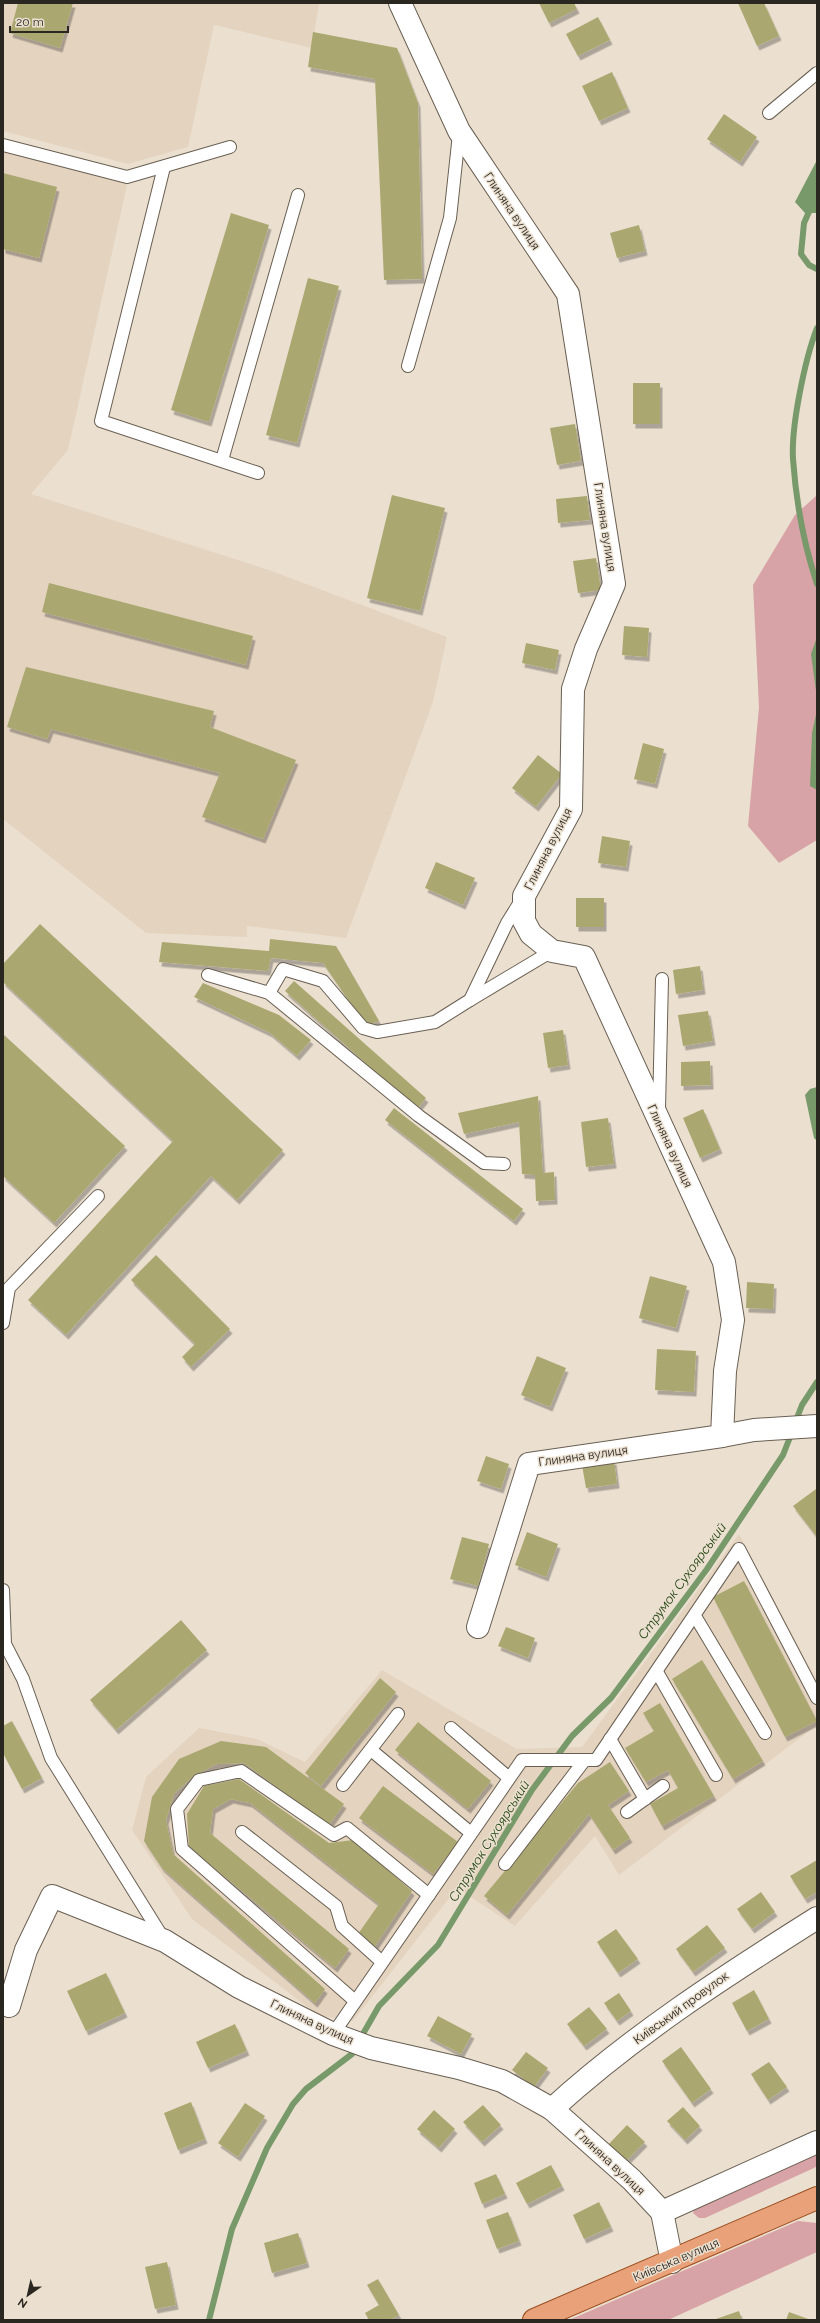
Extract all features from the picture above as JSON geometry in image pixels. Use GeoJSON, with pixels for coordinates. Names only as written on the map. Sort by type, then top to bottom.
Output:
{"type":"FeatureCollection","features":[{"type":"Feature","properties":{"kind":"main road","name":"Київська вулиця"},"geometry":{"type":"LineString","coordinates":[[534,2320],[672,2262],[817,2198]]}},
{"type":"Feature","properties":{"kind":"street","name":"Глиняна вулиця"},"geometry":{"type":"LineString","coordinates":[[400,3],[459,131],[568,294],[614,584],[586,649],[573,689],[571,809],[524,896],[524,921],[531,934],[552,951],[584,957],[724,1262],[733,1320],[724,1371],[722,1436],[529,1464],[478,1627]]}},
{"type":"Feature","properties":{"kind":"street"},"geometry":{"type":"LineString","coordinates":[[722,1436],[754,1430],[811,1426]]}},
{"type":"Feature","properties":{"kind":"street","name":"Глиняна вулиця"},"geometry":{"type":"LineString","coordinates":[[9,2006],[26,1950],[52,1896],[165,1941],[239,1987],[339,2036],[371,2048],[459,2068],[502,2081],[552,2109],[632,2180],[662,2212]]}},
{"type":"Feature","properties":{"kind":"street","name":"Київський провулок"},"geometry":{"type":"LineString","coordinates":[[552,2109],[596,2069],[721,1978],[817,1918]]}},
{"type":"Feature","properties":{"kind":"street"},"geometry":{"type":"LineString","coordinates":[[672,2262],[662,2212],[817,2142]]}},
{"type":"Feature","properties":{"kind":"lane"},"geometry":{"type":"LineString","coordinates":[[769,113],[817,73]]}},
{"type":"Feature","properties":{"kind":"lane"},"geometry":{"type":"LineString","coordinates":[[408,366],[450,218],[459,131]]}},
{"type":"Feature","properties":{"kind":"lane"},"geometry":{"type":"LineString","coordinates":[[3,145],[127,177],[230,147]]}},
{"type":"Feature","properties":{"kind":"lane"},"geometry":{"type":"LineString","coordinates":[[164,167],[101,421],[258,473]]}},
{"type":"Feature","properties":{"kind":"lane"},"geometry":{"type":"LineString","coordinates":[[222,460],[298,196]]}},
{"type":"Feature","properties":{"kind":"lane"},"geometry":{"type":"LineString","coordinates":[[470,1000],[507,923],[524,896]]}},
{"type":"Feature","properties":{"kind":"lane"},"geometry":{"type":"LineString","coordinates":[[269,994],[284,969],[323,981],[363,1028],[377,1032],[435,1022],[552,951]]}},
{"type":"Feature","properties":{"kind":"lane"},"geometry":{"type":"LineString","coordinates":[[208,975],[269,994],[419,1116],[472,1155],[484,1163],[504,1164]]}},
{"type":"Feature","properties":{"kind":"lane"},"geometry":{"type":"LineString","coordinates":[[659,1121],[662,978]]}},
{"type":"Feature","properties":{"kind":"lane"},"geometry":{"type":"LineString","coordinates":[[3,1323],[9,1288],[98,1196]]}},
{"type":"Feature","properties":{"kind":"lane"},"geometry":{"type":"LineString","coordinates":[[339,2036],[355,2001],[522,1760],[596,1760],[740,1549],[817,1698]]}},
{"type":"Feature","properties":{"kind":"lane"},"geometry":{"type":"LineString","coordinates":[[3,1590],[5,1644],[8,1657],[23,1679],[51,1758],[165,1941]]}},
{"type":"Feature","properties":{"kind":"lane"},"geometry":{"type":"LineString","coordinates":[[694,1616],[765,1732]]}},
{"type":"Feature","properties":{"kind":"lane"},"geometry":{"type":"LineString","coordinates":[[656,1672],[716,1775]]}},
{"type":"Feature","properties":{"kind":"lane"},"geometry":{"type":"LineString","coordinates":[[344,1785],[398,1714]]}},
{"type":"Feature","properties":{"kind":"lane"},"geometry":{"type":"LineString","coordinates":[[451,1728],[509,1778]]}},
{"type":"Feature","properties":{"kind":"lane"},"geometry":{"type":"LineString","coordinates":[[610,1739],[645,1799]]}},
{"type":"Feature","properties":{"kind":"lane"},"geometry":{"type":"LineString","coordinates":[[371,1750],[471,1833]]}},
{"type":"Feature","properties":{"kind":"lane"},"geometry":{"type":"LineString","coordinates":[[505,1864],[584,1760]]}},
{"type":"Feature","properties":{"kind":"lane"},"geometry":{"type":"LineString","coordinates":[[355,2001],[182,1849],[177,1809],[200,1780],[241,1771],[334,1835],[347,1828],[429,1895]]}},
{"type":"Feature","properties":{"kind":"lane"},"geometry":{"type":"LineString","coordinates":[[627,1812],[663,1786]]}},
{"type":"Feature","properties":{"kind":"lane"},"geometry":{"type":"LineString","coordinates":[[242,1832],[336,1906],[342,1926],[382,1962]]}},
{"type":"Feature","properties":{"kind":"shaded area"},"geometry":{"type":"Polygon","coordinates":[[[3,3],[319,3],[312,48],[214,25],[188,147],[128,164],[3,131],[3,3]]]}},
{"type":"Feature","properties":{"kind":"shaded area"},"geometry":{"type":"Polygon","coordinates":[[[3,148],[128,181],[68,450],[31,494],[269,570],[447,637],[433,702],[346,938],[247,926],[247,937],[146,933],[3,819],[3,148]]]}},
{"type":"Feature","properties":{"kind":"shaded area"},"geometry":{"type":"Polygon","coordinates":[[[817,160],[817,213],[805,213],[795,202],[817,160]]]}},
{"type":"Feature","properties":{"kind":"shaded area"},"geometry":{"type":"Polygon","coordinates":[[[817,495],[817,840],[779,863],[748,826],[759,707],[753,585],[795,515],[817,495]]]}},
{"type":"Feature","properties":{"kind":"shaded area"},"geometry":{"type":"Polygon","coordinates":[[[817,637],[817,698],[811,654],[817,637]]]}},
{"type":"Feature","properties":{"kind":"shaded area"},"geometry":{"type":"Polygon","coordinates":[[[817,710],[817,790],[810,786],[812,733],[817,710]]]}},
{"type":"Feature","properties":{"kind":"shaded area"},"geometry":{"type":"Polygon","coordinates":[[[817,1087],[817,1141],[814,1138],[805,1095],[810,1089],[817,1087]]]}},
{"type":"Feature","properties":{"kind":"shaded area"},"geometry":{"type":"Polygon","coordinates":[[[739,1534],[817,1681],[817,1725],[619,1875],[595,1836],[515,1926],[457,1888],[353,2021],[318,2015],[192,1919],[132,1830],[146,1777],[199,1728],[257,1739],[305,1762],[382,1670],[517,1749],[582,1747],[739,1534]]]}},
{"type":"Feature","properties":{"kind":"shaded area"},"geometry":{"type":"Polygon","coordinates":[[[817,2149],[817,2166],[814,2168],[705,2218],[699,2218],[693,2213],[696,2205],[817,2149]]]}},
{"type":"Feature","properties":{"kind":"shaded area"},"geometry":{"type":"Polygon","coordinates":[[[798,2221],[817,2223],[817,2252],[668,2320],[569,2320],[798,2221]]]}},
{"type":"Feature","properties":{"kind":"building"},"geometry":{"type":"Polygon","coordinates":[[[18,3],[73,3],[60,48],[10,33],[18,3]]]}},
{"type":"Feature","properties":{"kind":"building"},"geometry":{"type":"Polygon","coordinates":[[[539,3],[574,3],[577,9],[549,23],[539,3]]]}},
{"type":"Feature","properties":{"kind":"building"},"geometry":{"type":"Polygon","coordinates":[[[738,3],[764,3],[779,36],[757,46],[738,3]]]}},
{"type":"Feature","properties":{"kind":"building"},"geometry":{"type":"Polygon","coordinates":[[[598,17],[610,40],[578,56],[566,34],[598,17]]]}},
{"type":"Feature","properties":{"kind":"building"},"geometry":{"type":"Polygon","coordinates":[[[313,32],[397,48],[418,103],[422,279],[384,280],[375,79],[308,67],[313,32]]]}},
{"type":"Feature","properties":{"kind":"building"},"geometry":{"type":"Polygon","coordinates":[[[612,72],[628,108],[599,121],[582,86],[612,72]]]}},
{"type":"Feature","properties":{"kind":"building"},"geometry":{"type":"Polygon","coordinates":[[[724,114],[757,137],[740,162],[707,139],[724,114]]]}},
{"type":"Feature","properties":{"kind":"building"},"geometry":{"type":"Polygon","coordinates":[[[3,173],[57,187],[39,258],[3,249],[3,173]]]}},
{"type":"Feature","properties":{"kind":"building"},"geometry":{"type":"Polygon","coordinates":[[[231,213],[269,225],[209,422],[171,410],[231,213]]]}},
{"type":"Feature","properties":{"kind":"building"},"geometry":{"type":"Polygon","coordinates":[[[639,225],[645,251],[617,258],[610,233],[639,225]]]}},
{"type":"Feature","properties":{"kind":"building"},"geometry":{"type":"Polygon","coordinates":[[[308,278],[339,286],[297,443],[266,435],[308,278]]]}},
{"type":"Feature","properties":{"kind":"building"},"geometry":{"type":"Polygon","coordinates":[[[633,383],[660,383],[660,424],[633,424],[633,383]]]}},
{"type":"Feature","properties":{"kind":"building"},"geometry":{"type":"Polygon","coordinates":[[[575,424],[581,461],[557,465],[550,428],[575,424]]]}},
{"type":"Feature","properties":{"kind":"building"},"geometry":{"type":"Polygon","coordinates":[[[392,495],[445,508],[420,611],[367,598],[392,495]]]}},
{"type":"Feature","properties":{"kind":"building"},"geometry":{"type":"Polygon","coordinates":[[[587,496],[590,520],[558,523],[556,499],[587,496]]]}},
{"type":"Feature","properties":{"kind":"building"},"geometry":{"type":"Polygon","coordinates":[[[596,558],[601,590],[578,593],[573,561],[596,558]]]}},
{"type":"Feature","properties":{"kind":"building"},"geometry":{"type":"Polygon","coordinates":[[[49,583],[253,636],[246,665],[42,612],[49,583]]]}},
{"type":"Feature","properties":{"kind":"building"},"geometry":{"type":"Polygon","coordinates":[[[624,626],[649,628],[647,657],[622,655],[624,626]]]}},
{"type":"Feature","properties":{"kind":"building"},"geometry":{"type":"Polygon","coordinates":[[[526,643],[559,650],[555,670],[522,663],[526,643]]]}},
{"type":"Feature","properties":{"kind":"building"},"geometry":{"type":"Polygon","coordinates":[[[26,667],[214,711],[210,727],[296,760],[263,839],[202,817],[220,773],[51,729],[47,739],[7,727],[26,667]]]}},
{"type":"Feature","properties":{"kind":"building"},"geometry":{"type":"Polygon","coordinates":[[[643,743],[664,749],[655,784],[634,779],[643,743]]]}},
{"type":"Feature","properties":{"kind":"building"},"geometry":{"type":"Polygon","coordinates":[[[538,755],[562,774],[536,807],[512,788],[538,755]]]}},
{"type":"Feature","properties":{"kind":"building"},"geometry":{"type":"Polygon","coordinates":[[[602,836],[630,841],[626,867],[598,863],[602,836]]]}},
{"type":"Feature","properties":{"kind":"building"},"geometry":{"type":"Polygon","coordinates":[[[436,862],[475,878],[463,905],[425,888],[436,862]]]}},
{"type":"Feature","properties":{"kind":"building"},"geometry":{"type":"Polygon","coordinates":[[[576,898],[604,898],[604,927],[576,927],[576,898]]]}},
{"type":"Feature","properties":{"kind":"building"},"geometry":{"type":"Polygon","coordinates":[[[40,924],[283,1150],[237,1200],[211,1176],[66,1335],[28,1300],[173,1141],[3,982],[3,964],[40,924]]]}},
{"type":"Feature","properties":{"kind":"building"},"geometry":{"type":"Polygon","coordinates":[[[270,939],[336,946],[379,1021],[366,1026],[323,963],[271,958],[268,971],[159,962],[162,942],[269,951],[270,939]]]}},
{"type":"Feature","properties":{"kind":"building"},"geometry":{"type":"Polygon","coordinates":[[[700,966],[703,990],[676,994],[673,970],[700,966]]]}},
{"type":"Feature","properties":{"kind":"building"},"geometry":{"type":"Polygon","coordinates":[[[294,981],[426,1098],[417,1109],[285,991],[294,981]]]}},
{"type":"Feature","properties":{"kind":"building"},"geometry":{"type":"Polygon","coordinates":[[[203,983],[279,1015],[311,1040],[297,1056],[270,1033],[194,997],[203,983]]]}},
{"type":"Feature","properties":{"kind":"building"},"geometry":{"type":"Polygon","coordinates":[[[708,1011],[713,1041],[683,1046],[678,1015],[708,1011]]]}},
{"type":"Feature","properties":{"kind":"building"},"geometry":{"type":"Polygon","coordinates":[[[563,1030],[568,1065],[548,1068],[543,1033],[563,1030]]]}},
{"type":"Feature","properties":{"kind":"building"},"geometry":{"type":"Polygon","coordinates":[[[3,1034],[125,1146],[54,1223],[3,1176],[3,1034]]]}},
{"type":"Feature","properties":{"kind":"building"},"geometry":{"type":"Polygon","coordinates":[[[710,1061],[711,1085],[681,1086],[681,1062],[710,1061]]]}},
{"type":"Feature","properties":{"kind":"building"},"geometry":{"type":"Polygon","coordinates":[[[538,1096],[543,1173],[554,1172],[555,1200],[536,1201],[535,1175],[522,1174],[519,1122],[464,1134],[458,1113],[538,1096]]]}},
{"type":"Feature","properties":{"kind":"building"},"geometry":{"type":"Polygon","coordinates":[[[394,1108],[523,1209],[514,1221],[385,1120],[394,1108]]]}},
{"type":"Feature","properties":{"kind":"building"},"geometry":{"type":"Polygon","coordinates":[[[703,1109],[720,1149],[700,1158],[683,1118],[703,1109]]]}},
{"type":"Feature","properties":{"kind":"building"},"geometry":{"type":"Polygon","coordinates":[[[608,1118],[614,1164],[586,1167],[581,1122],[608,1118]]]}},
{"type":"Feature","properties":{"kind":"building"},"geometry":{"type":"Polygon","coordinates":[[[156,1255],[230,1329],[191,1367],[182,1357],[195,1344],[131,1280],[156,1255]]]}},
{"type":"Feature","properties":{"kind":"building"},"geometry":{"type":"Polygon","coordinates":[[[650,1276],[687,1286],[676,1328],[639,1318],[650,1276]]]}},
{"type":"Feature","properties":{"kind":"building"},"geometry":{"type":"Polygon","coordinates":[[[747,1282],[774,1284],[773,1309],[746,1308],[747,1282]]]}},
{"type":"Feature","properties":{"kind":"building"},"geometry":{"type":"Polygon","coordinates":[[[657,1349],[696,1351],[694,1392],[655,1390],[657,1349]]]}},
{"type":"Feature","properties":{"kind":"building"},"geometry":{"type":"Polygon","coordinates":[[[537,1356],[566,1368],[550,1407],[521,1395],[537,1356]]]}},
{"type":"Feature","properties":{"kind":"building"},"geometry":{"type":"Polygon","coordinates":[[[486,1456],[509,1464],[501,1489],[477,1481],[486,1456]]]}},
{"type":"Feature","properties":{"kind":"building"},"geometry":{"type":"Polygon","coordinates":[[[614,1460],[617,1484],[586,1488],[582,1465],[614,1460]]]}},
{"type":"Feature","properties":{"kind":"building"},"geometry":{"type":"Polygon","coordinates":[[[816,1489],[817,1491],[817,1537],[793,1506],[816,1489]]]}},
{"type":"Feature","properties":{"kind":"building"},"geometry":{"type":"Polygon","coordinates":[[[527,1532],[558,1544],[546,1577],[515,1565],[527,1532]]]}},
{"type":"Feature","properties":{"kind":"building"},"geometry":{"type":"Polygon","coordinates":[[[462,1537],[489,1544],[478,1586],[450,1579],[462,1537]]]}},
{"type":"Feature","properties":{"kind":"building"},"geometry":{"type":"Polygon","coordinates":[[[744,1581],[817,1721],[785,1737],[713,1597],[744,1581]]]}},
{"type":"Feature","properties":{"kind":"building"},"geometry":{"type":"Polygon","coordinates":[[[181,1620],[207,1650],[116,1730],[90,1700],[181,1620]]]}},
{"type":"Feature","properties":{"kind":"building"},"geometry":{"type":"Polygon","coordinates":[[[506,1627],[535,1638],[528,1658],[498,1646],[506,1627]]]}},
{"type":"Feature","properties":{"kind":"building"},"geometry":{"type":"Polygon","coordinates":[[[702,1660],[763,1761],[733,1779],[672,1679],[702,1660]]]}},
{"type":"Feature","properties":{"kind":"building"},"geometry":{"type":"Polygon","coordinates":[[[380,1678],[396,1692],[321,1786],[305,1773],[380,1678]]]}},
{"type":"Feature","properties":{"kind":"building"},"geometry":{"type":"Polygon","coordinates":[[[660,1703],[714,1796],[662,1826],[650,1804],[678,1788],[668,1770],[646,1782],[625,1748],[654,1731],[643,1713],[660,1703]]]}},
{"type":"Feature","properties":{"kind":"building"},"geometry":{"type":"Polygon","coordinates":[[[12,1721],[42,1778],[22,1789],[3,1753],[3,1726],[12,1721]]]}},
{"type":"Feature","properties":{"kind":"building"},"geometry":{"type":"Polygon","coordinates":[[[418,1722],[491,1781],[468,1809],[395,1750],[418,1722]]]}},
{"type":"Feature","properties":{"kind":"building"},"geometry":{"type":"Polygon","coordinates":[[[221,1741],[266,1747],[344,1804],[329,1825],[244,1763],[217,1764],[193,1776],[174,1794],[166,1820],[173,1854],[325,1989],[315,2003],[162,1868],[144,1841],[152,1797],[179,1759],[221,1741]]]}},
{"type":"Feature","properties":{"kind":"building"},"geometry":{"type":"Polygon","coordinates":[[[610,1762],[629,1791],[608,1805],[630,1838],[613,1850],[589,1814],[507,1915],[484,1896],[578,1783],[610,1762]]]}},
{"type":"Feature","properties":{"kind":"building"},"geometry":{"type":"Polygon","coordinates":[[[239,1779],[329,1843],[353,1840],[412,1891],[375,1946],[358,1934],[379,1904],[250,1803],[231,1799],[213,1809],[210,1833],[349,1949],[335,1968],[189,1847],[187,1814],[204,1786],[239,1779]]]}},
{"type":"Feature","properties":{"kind":"building"},"geometry":{"type":"Polygon","coordinates":[[[383,1786],[458,1842],[433,1874],[359,1818],[383,1786]]]}},
{"type":"Feature","properties":{"kind":"building"},"geometry":{"type":"Polygon","coordinates":[[[817,1860],[817,1892],[805,1899],[790,1876],[817,1860]]]}},
{"type":"Feature","properties":{"kind":"building"},"geometry":{"type":"Polygon","coordinates":[[[761,1892],[775,1912],[752,1929],[737,1909],[761,1892]]]}},
{"type":"Feature","properties":{"kind":"building"},"geometry":{"type":"Polygon","coordinates":[[[707,1925],[725,1948],[693,1972],[676,1949],[707,1925]]]}},
{"type":"Feature","properties":{"kind":"building"},"geometry":{"type":"Polygon","coordinates":[[[616,1929],[638,1959],[618,1973],[597,1942],[616,1929]]]}},
{"type":"Feature","properties":{"kind":"building"},"geometry":{"type":"Polygon","coordinates":[[[106,1973],[125,2013],[86,2031],[67,1991],[106,1973]]]}},
{"type":"Feature","properties":{"kind":"building"},"geometry":{"type":"Polygon","coordinates":[[[754,1990],[769,2019],[747,2031],[732,2003],[754,1990]]]}},
{"type":"Feature","properties":{"kind":"building"},"geometry":{"type":"Polygon","coordinates":[[[619,1993],[631,2011],[617,2021],[604,2003],[619,1993]]]}},
{"type":"Feature","properties":{"kind":"building"},"geometry":{"type":"Polygon","coordinates":[[[589,2007],[607,2029],[584,2046],[567,2024],[589,2007]]]}},
{"type":"Feature","properties":{"kind":"building"},"geometry":{"type":"Polygon","coordinates":[[[438,2016],[472,2034],[461,2054],[427,2036],[438,2016]]]}},
{"type":"Feature","properties":{"kind":"building"},"geometry":{"type":"Polygon","coordinates":[[[235,2024],[247,2051],[208,2068],[196,2042],[235,2024]]]}},
{"type":"Feature","properties":{"kind":"building"},"geometry":{"type":"Polygon","coordinates":[[[681,2047],[711,2089],[692,2103],[662,2061],[681,2047]]]}},
{"type":"Feature","properties":{"kind":"building"},"geometry":{"type":"Polygon","coordinates":[[[526,2052],[548,2068],[534,2087],[512,2070],[526,2052]]]}},
{"type":"Feature","properties":{"kind":"building"},"geometry":{"type":"Polygon","coordinates":[[[769,2062],[787,2087],[768,2100],[751,2074],[769,2062]]]}},
{"type":"Feature","properties":{"kind":"building"},"geometry":{"type":"Polygon","coordinates":[[[191,2102],[205,2139],[178,2150],[164,2113],[191,2102]]]}},
{"type":"Feature","properties":{"kind":"building"},"geometry":{"type":"Polygon","coordinates":[[[245,2103],[265,2116],[238,2157],[218,2143],[245,2103]]]}},
{"type":"Feature","properties":{"kind":"building"},"geometry":{"type":"Polygon","coordinates":[[[483,2105],[501,2125],[482,2142],[463,2122],[483,2105]]]}},
{"type":"Feature","properties":{"kind":"building"},"geometry":{"type":"Polygon","coordinates":[[[683,2107],[700,2126],[685,2140],[667,2121],[683,2107]]]}},
{"type":"Feature","properties":{"kind":"building"},"geometry":{"type":"Polygon","coordinates":[[[434,2110],[455,2129],[439,2148],[417,2129],[434,2110]]]}},
{"type":"Feature","properties":{"kind":"building"},"geometry":{"type":"Polygon","coordinates":[[[627,2125],[645,2142],[624,2163],[607,2146],[627,2125]]]}},
{"type":"Feature","properties":{"kind":"building"},"geometry":{"type":"Polygon","coordinates":[[[551,2165],[562,2186],[527,2204],[516,2183],[551,2165]]]}},
{"type":"Feature","properties":{"kind":"building"},"geometry":{"type":"Polygon","coordinates":[[[496,2174],[505,2194],[482,2204],[474,2183],[496,2174]]]}},
{"type":"Feature","properties":{"kind":"building"},"geometry":{"type":"Polygon","coordinates":[[[599,2202],[611,2227],[584,2239],[573,2215],[599,2202]]]}},
{"type":"Feature","properties":{"kind":"building"},"geometry":{"type":"Polygon","coordinates":[[[508,2212],[519,2241],[497,2249],[486,2220],[508,2212]]]}},
{"type":"Feature","properties":{"kind":"building"},"geometry":{"type":"Polygon","coordinates":[[[298,2233],[307,2263],[272,2273],[264,2243],[298,2233]]]}},
{"type":"Feature","properties":{"kind":"building"},"geometry":{"type":"Polygon","coordinates":[[[167,2262],[176,2305],[155,2309],[145,2267],[167,2262]]]}},
{"type":"Feature","properties":{"kind":"building"},"geometry":{"type":"Polygon","coordinates":[[[378,2279],[399,2315],[390,2320],[369,2320],[365,2313],[379,2305],[367,2285],[378,2279]]]}},
{"type":"Feature","properties":{"kind":"building"},"geometry":{"type":"Polygon","coordinates":[[[739,2311],[742,2320],[713,2320],[739,2311]]]}},
{"type":"Feature","properties":{"kind":"building"},"geometry":{"type":"Polygon","coordinates":[[[789,2312],[811,2320],[786,2320],[789,2312]]]}},
{"type":"Feature","properties":{"kind":"waterway","name":"Струмок Сухоярський"},"geometry":{"type":"LineString","coordinates":[[817,194],[804,223],[801,254],[809,265],[817,269]]}},
{"type":"Feature","properties":{"kind":"waterway","name":"Струмок Сухоярський"},"geometry":{"type":"LineString","coordinates":[[817,328],[812,341],[800,393],[793,445],[794,475],[798,507],[804,538],[817,584]]}},
{"type":"Feature","properties":{"kind":"waterway","name":"Струмок Сухоярський"},"geometry":{"type":"LineString","coordinates":[[795,1423],[802,1405],[817,1382]]}},
{"type":"Feature","properties":{"kind":"waterway","name":"Струмок Сухоярський"},"geometry":{"type":"LineString","coordinates":[[360,2039],[379,2006],[438,1945],[532,1790],[572,1736],[611,1698],[707,1569],[783,1455],[792,1432]]}},
{"type":"Feature","properties":{"kind":"waterway","name":"Струмок Сухоярський"},"geometry":{"type":"LineString","coordinates":[[209,2320],[232,2229],[267,2148],[293,2104],[306,2089],[352,2054],[355,2047]]}}]}
